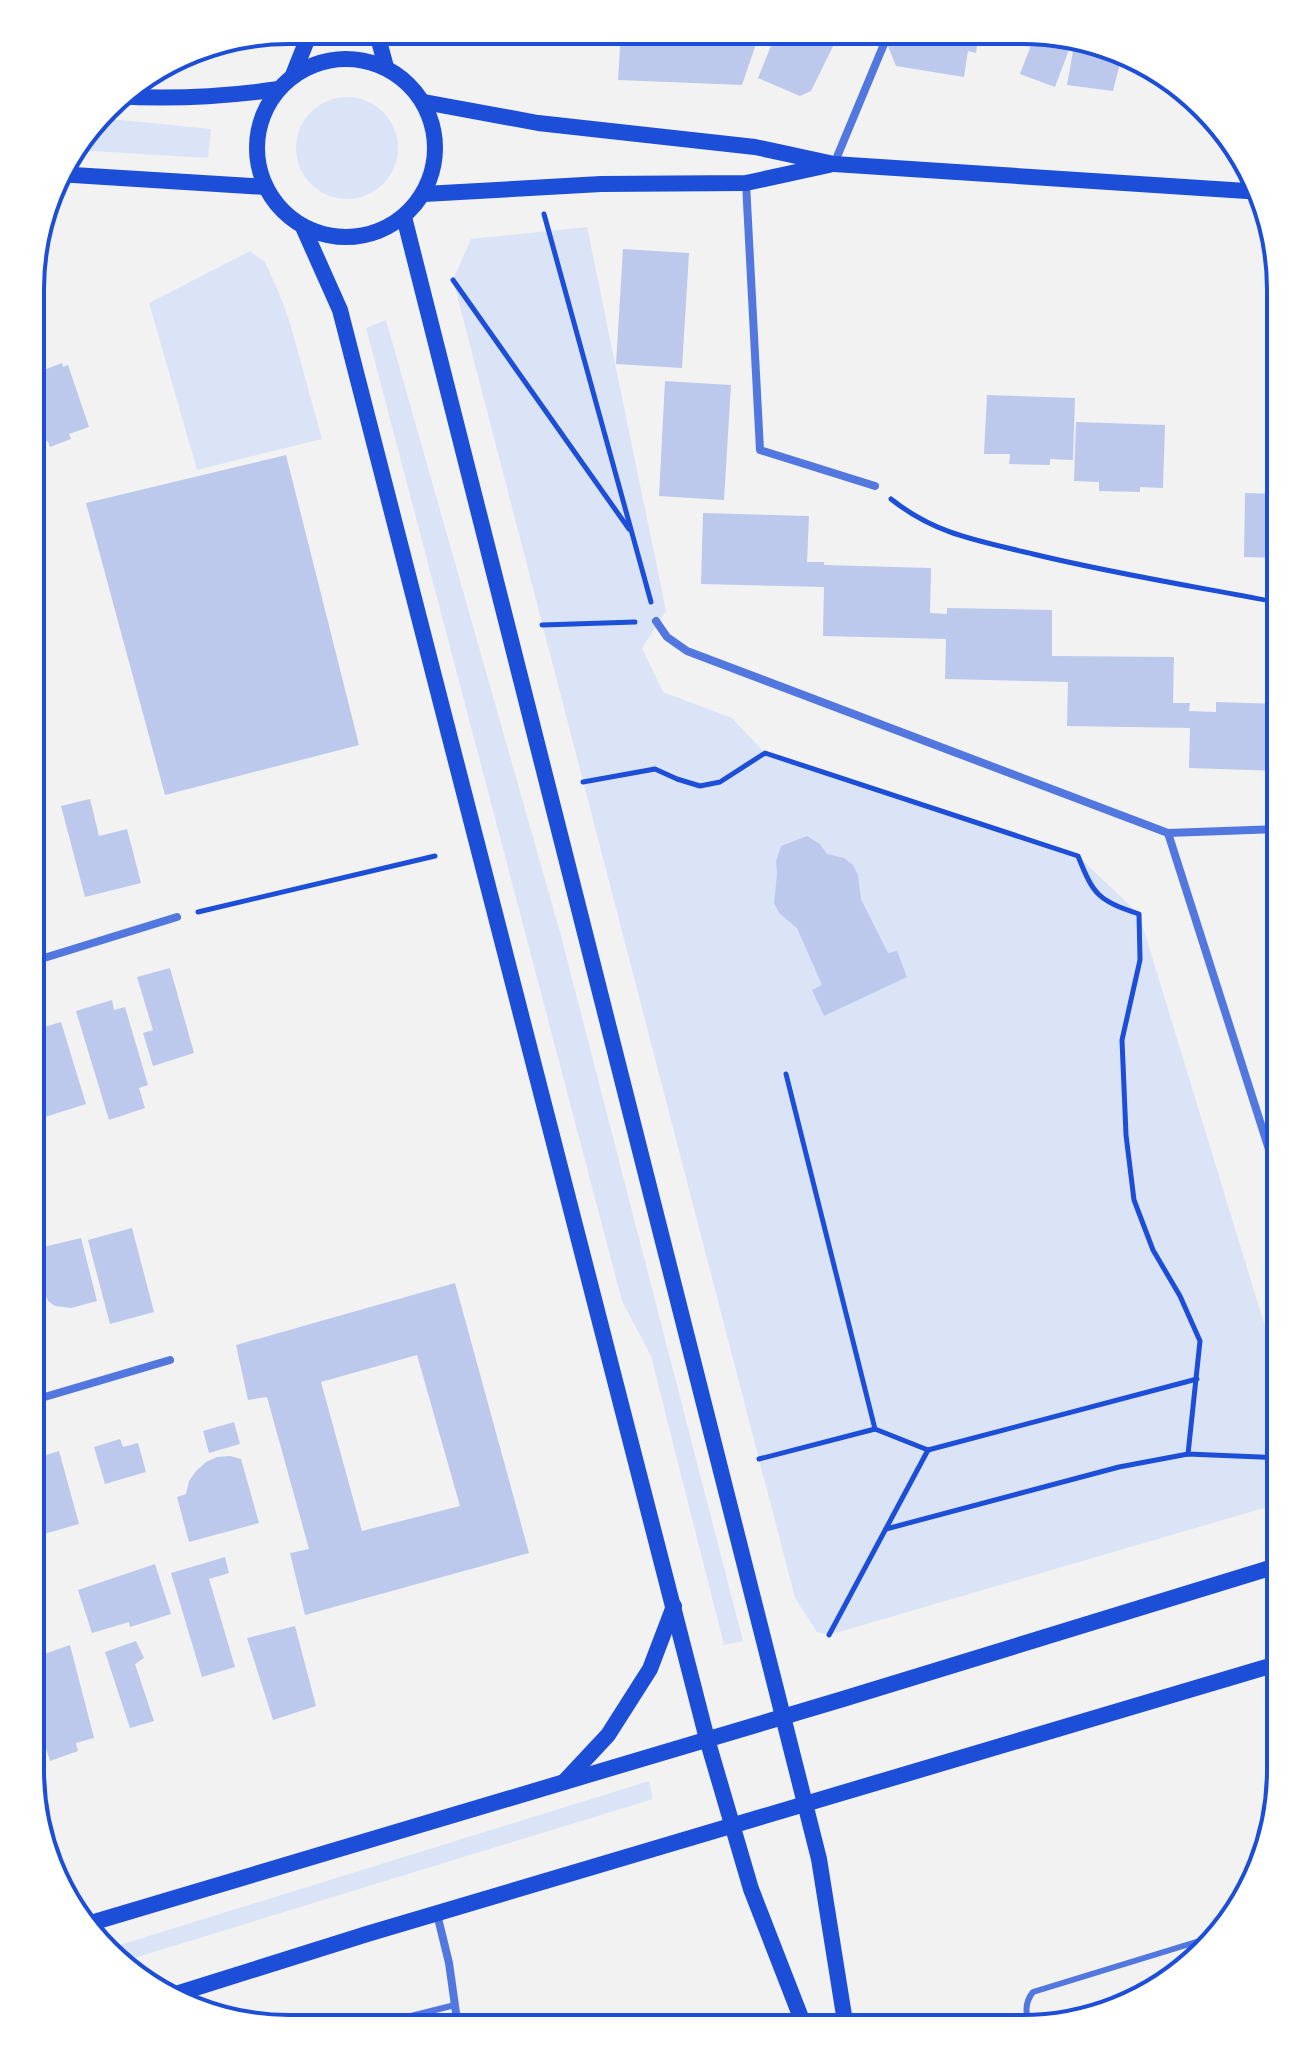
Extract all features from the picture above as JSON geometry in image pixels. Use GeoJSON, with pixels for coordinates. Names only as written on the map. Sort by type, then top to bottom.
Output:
{"type":"FeatureCollection","features":[{"type":"Feature","properties":{"kind":"main road"},"geometry":{"type":"LineString","coordinates":[[293,75],[305,45]]}},
{"type":"Feature","properties":{"kind":"main road"},"geometry":{"type":"LineString","coordinates":[[380,45],[386,67]]}},
{"type":"Feature","properties":{"kind":"main road"},"geometry":{"type":"LineString","coordinates":[[338,58],[363,59],[386,67],[408,82],[424,102],[433,124],[437,148],[433,172],[424,194],[404,217],[380,231],[355,237],[328,236],[303,227],[281,210],[266,187],[258,162],[257,136],[265,111],[279,89],[293,75],[315,64],[338,58]]}},
{"type":"Feature","properties":{"kind":"main road"},"geometry":{"type":"LineString","coordinates":[[137,97],[172,100],[279,89]]}},
{"type":"Feature","properties":{"kind":"main road"},"geometry":{"type":"LineString","coordinates":[[424,102],[523,121],[755,147],[834,164],[1246,191]]}},
{"type":"Feature","properties":{"kind":"main road"},"geometry":{"type":"LineString","coordinates":[[424,194],[535,186],[746,183],[834,164]]}},
{"type":"Feature","properties":{"kind":"main road"},"geometry":{"type":"LineString","coordinates":[[73,175],[266,187]]}},
{"type":"Feature","properties":{"kind":"main road"},"geometry":{"type":"LineString","coordinates":[[404,217],[806,1805],[821,1869],[844,2015]]}},
{"type":"Feature","properties":{"kind":"main road"},"geometry":{"type":"LineString","coordinates":[[303,227],[340,310],[707,1739],[751,1889],[800,2015]]}},
{"type":"Feature","properties":{"kind":"main road"},"geometry":{"type":"LineString","coordinates":[[97,1921],[1266,1569]]}},
{"type":"Feature","properties":{"kind":"main road"},"geometry":{"type":"LineString","coordinates":[[564,1783],[608,1735],[650,1669],[674,1606]]}},
{"type":"Feature","properties":{"kind":"main road"},"geometry":{"type":"LineString","coordinates":[[185,1991],[1266,1667]]}},
{"type":"Feature","properties":{"kind":"street"},"geometry":{"type":"LineString","coordinates":[[834,164],[884,44]]}},
{"type":"Feature","properties":{"kind":"street"},"geometry":{"type":"LineString","coordinates":[[746,183],[760,450],[875,486]]}},
{"type":"Feature","properties":{"kind":"street"},"geometry":{"type":"LineString","coordinates":[[656,621],[667,637],[687,651],[1168,833],[1267,830]]}},
{"type":"Feature","properties":{"kind":"street"},"geometry":{"type":"LineString","coordinates":[[1168,833],[1266,1141]]}},
{"type":"Feature","properties":{"kind":"street"},"geometry":{"type":"LineString","coordinates":[[44,958],[177,917]]}},
{"type":"Feature","properties":{"kind":"street"},"geometry":{"type":"LineString","coordinates":[[44,1397],[170,1360]]}},
{"type":"Feature","properties":{"kind":"street"},"geometry":{"type":"LineString","coordinates":[[437,1914],[456,2015]]}},
{"type":"Feature","properties":{"kind":"lane"},"geometry":{"type":"LineString","coordinates":[[1025,2015],[1028,1999],[1033,1992],[1196,1942]]}},
{"type":"Feature","properties":{"kind":"lane"},"geometry":{"type":"LineString","coordinates":[[415,2015],[455,2005]]}},
{"type":"Feature","properties":{"kind":"path"},"geometry":{"type":"LineString","coordinates":[[535,186],[656,621],[542,625]]}},
{"type":"Feature","properties":{"kind":"path"},"geometry":{"type":"LineString","coordinates":[[453,280],[632,533]]}},
{"type":"Feature","properties":{"kind":"path"},"geometry":{"type":"LineString","coordinates":[[875,486],[906,511],[946,533],[1077,564],[1267,600]]}},
{"type":"Feature","properties":{"kind":"path"},"geometry":{"type":"LineString","coordinates":[[583,782],[655,769],[700,786],[720,782],[765,753],[1078,856],[1092,890],[1108,901],[1139,914],[1140,960],[1122,1040],[1126,1135],[1134,1200],[1153,1250],[1180,1296],[1200,1341],[1188,1454]]}},
{"type":"Feature","properties":{"kind":"path"},"geometry":{"type":"LineString","coordinates":[[177,917],[435,856]]}},
{"type":"Feature","properties":{"kind":"path"},"geometry":{"type":"LineString","coordinates":[[786,1074],[875,1429]]}},
{"type":"Feature","properties":{"kind":"path"},"geometry":{"type":"LineString","coordinates":[[759,1459],[875,1429],[928,1450],[1197,1379]]}},
{"type":"Feature","properties":{"kind":"path"},"geometry":{"type":"LineString","coordinates":[[829,1635],[928,1450]]}},
{"type":"Feature","properties":{"kind":"path"},"geometry":{"type":"LineString","coordinates":[[886,1529],[1119,1467],[1188,1454],[1266,1457]]}},
{"type":"Feature","properties":{"kind":"shaded area"},"geometry":{"type":"Polygon","coordinates":[[[347,97],[366,101],[383,112],[394,129],[398,148],[394,167],[383,184],[366,195],[347,199],[328,195],[311,184],[300,167],[296,148],[300,129],[311,112],[328,101],[347,97]]]}},
{"type":"Feature","properties":{"kind":"shaded area"},"geometry":{"type":"Polygon","coordinates":[[[113,119],[211,129],[208,158],[88,151],[113,119]]]}},
{"type":"Feature","properties":{"kind":"shaded area"},"geometry":{"type":"Polygon","coordinates":[[[587,227],[666,611],[642,648],[663,692],[732,718],[765,753],[1078,856],[1139,914],[1266,1331],[1266,1507],[829,1635],[817,1632],[795,1598],[453,280],[471,239],[587,227]]]}},
{"type":"Feature","properties":{"kind":"shaded area"},"geometry":{"type":"Polygon","coordinates":[[[250,251],[265,262],[279,293],[322,439],[197,470],[149,303],[250,251]]]}},
{"type":"Feature","properties":{"kind":"shaded area"},"geometry":{"type":"Polygon","coordinates":[[[386,320],[560,932],[743,1641],[724,1645],[651,1356],[622,1301],[366,328],[386,320]]]}},
{"type":"Feature","properties":{"kind":"shaded area"},"geometry":{"type":"Polygon","coordinates":[[[649,1781],[653,1799],[133,1958],[119,1945],[649,1781]]]}},
{"type":"Feature","properties":{"kind":"building"},"geometry":{"type":"Polygon","coordinates":[[[756,44],[742,85],[618,80],[620,45],[756,44]]]}},
{"type":"Feature","properties":{"kind":"building"},"geometry":{"type":"Polygon","coordinates":[[[772,44],[834,44],[811,91],[800,96],[758,78],[772,44]]]}},
{"type":"Feature","properties":{"kind":"building"},"geometry":{"type":"Polygon","coordinates":[[[887,44],[977,44],[976,53],[968,51],[964,77],[896,66],[887,44]]]}},
{"type":"Feature","properties":{"kind":"building"},"geometry":{"type":"Polygon","coordinates":[[[1031,45],[1069,49],[1055,87],[1020,74],[1031,45]]]}},
{"type":"Feature","properties":{"kind":"building"},"geometry":{"type":"Polygon","coordinates":[[[1073,50],[1120,65],[1113,91],[1067,85],[1073,50]]]}},
{"type":"Feature","properties":{"kind":"building"},"geometry":{"type":"Polygon","coordinates":[[[623,249],[689,253],[682,368],[616,364],[623,249]]]}},
{"type":"Feature","properties":{"kind":"building"},"geometry":{"type":"Polygon","coordinates":[[[62,363],[63,367],[68,365],[89,427],[69,434],[71,439],[50,447],[48,441],[44,442],[44,370],[62,363]]]}},
{"type":"Feature","properties":{"kind":"building"},"geometry":{"type":"Polygon","coordinates":[[[665,381],[731,385],[724,500],[659,496],[665,381]]]}},
{"type":"Feature","properties":{"kind":"building"},"geometry":{"type":"Polygon","coordinates":[[[987,395],[1075,398],[1073,460],[1050,459],[1050,465],[1009,464],[1010,454],[984,454],[987,395]]]}},
{"type":"Feature","properties":{"kind":"building"},"geometry":{"type":"Polygon","coordinates":[[[1076,422],[1165,425],[1163,488],[1140,487],[1140,492],[1099,491],[1099,482],[1074,481],[1076,422]]]}},
{"type":"Feature","properties":{"kind":"building"},"geometry":{"type":"Polygon","coordinates":[[[286,455],[359,745],[165,795],[86,503],[286,455]]]}},
{"type":"Feature","properties":{"kind":"building"},"geometry":{"type":"Polygon","coordinates":[[[1245,493],[1267,494],[1267,558],[1244,557],[1245,493]]]}},
{"type":"Feature","properties":{"kind":"building"},"geometry":{"type":"Polygon","coordinates":[[[703,513],[809,516],[807,562],[931,568],[930,613],[947,614],[947,608],[1052,610],[1052,656],[1174,657],[1173,703],[1190,703],[1189,711],[1216,712],[1216,702],[1267,704],[1267,771],[1189,768],[1190,728],[1067,726],[1068,682],[945,679],[946,639],[823,636],[824,587],[701,584],[703,513]]]}},
{"type":"Feature","properties":{"kind":"building"},"geometry":{"type":"Polygon","coordinates":[[[90,799],[99,836],[127,829],[141,883],[85,897],[61,806],[90,799]]]}},
{"type":"Feature","properties":{"kind":"building"},"geometry":{"type":"Polygon","coordinates":[[[807,836],[820,844],[827,854],[844,858],[853,865],[858,875],[861,899],[888,953],[897,951],[907,977],[824,1016],[812,990],[822,985],[797,928],[780,914],[774,903],[776,861],[781,846],[807,836]]]}},
{"type":"Feature","properties":{"kind":"building"},"geometry":{"type":"Polygon","coordinates":[[[170,968],[194,1053],[153,1066],[143,1033],[153,1030],[137,977],[170,968]]]}},
{"type":"Feature","properties":{"kind":"building"},"geometry":{"type":"Polygon","coordinates":[[[112,1000],[114,1010],[125,1007],[148,1085],[139,1088],[145,1108],[109,1120],[76,1011],[112,1000]]]}},
{"type":"Feature","properties":{"kind":"building"},"geometry":{"type":"Polygon","coordinates":[[[61,1022],[86,1104],[45,1117],[44,1114],[44,1027],[61,1022]]]}},
{"type":"Feature","properties":{"kind":"building"},"geometry":{"type":"Polygon","coordinates":[[[132,1228],[154,1312],[110,1324],[88,1240],[132,1228]]]}},
{"type":"Feature","properties":{"kind":"building"},"geometry":{"type":"Polygon","coordinates":[[[81,1238],[97,1301],[71,1308],[55,1306],[48,1301],[44,1290],[44,1247],[81,1238]]]}},
{"type":"Feature","properties":{"kind":"building"},"geometry":{"type":"Polygon","coordinates":[[[455,1283],[529,1553],[305,1615],[290,1553],[309,1549],[267,1397],[248,1400],[236,1345],[455,1283]],[[417,1355],[321,1382],[362,1531],[460,1506],[417,1355]]]}},
{"type":"Feature","properties":{"kind":"building"},"geometry":{"type":"Polygon","coordinates":[[[234,1422],[240,1444],[209,1453],[203,1431],[234,1422]]]}},
{"type":"Feature","properties":{"kind":"building"},"geometry":{"type":"Polygon","coordinates":[[[120,1439],[123,1447],[138,1443],[146,1472],[105,1484],[94,1447],[120,1439]]]}},
{"type":"Feature","properties":{"kind":"building"},"geometry":{"type":"Polygon","coordinates":[[[59,1451],[79,1524],[44,1534],[44,1456],[59,1451]]]}},
{"type":"Feature","properties":{"kind":"building"},"geometry":{"type":"Polygon","coordinates":[[[230,1456],[241,1459],[259,1523],[189,1542],[177,1497],[186,1494],[189,1481],[206,1462],[230,1456]]]}},
{"type":"Feature","properties":{"kind":"building"},"geometry":{"type":"Polygon","coordinates":[[[225,1557],[229,1573],[209,1579],[235,1667],[202,1677],[171,1573],[225,1557]]]}},
{"type":"Feature","properties":{"kind":"building"},"geometry":{"type":"Polygon","coordinates":[[[155,1564],[171,1614],[130,1627],[129,1622],[92,1633],[78,1590],[155,1564]]]}},
{"type":"Feature","properties":{"kind":"building"},"geometry":{"type":"Polygon","coordinates":[[[295,1626],[316,1706],[273,1720],[247,1638],[295,1626]]]}},
{"type":"Feature","properties":{"kind":"building"},"geometry":{"type":"Polygon","coordinates":[[[136,1641],[144,1658],[135,1664],[154,1721],[130,1728],[105,1652],[136,1641]]]}},
{"type":"Feature","properties":{"kind":"building"},"geometry":{"type":"Polygon","coordinates":[[[70,1645],[94,1738],[76,1743],[78,1751],[50,1761],[44,1742],[44,1654],[70,1645]]]}}]}
